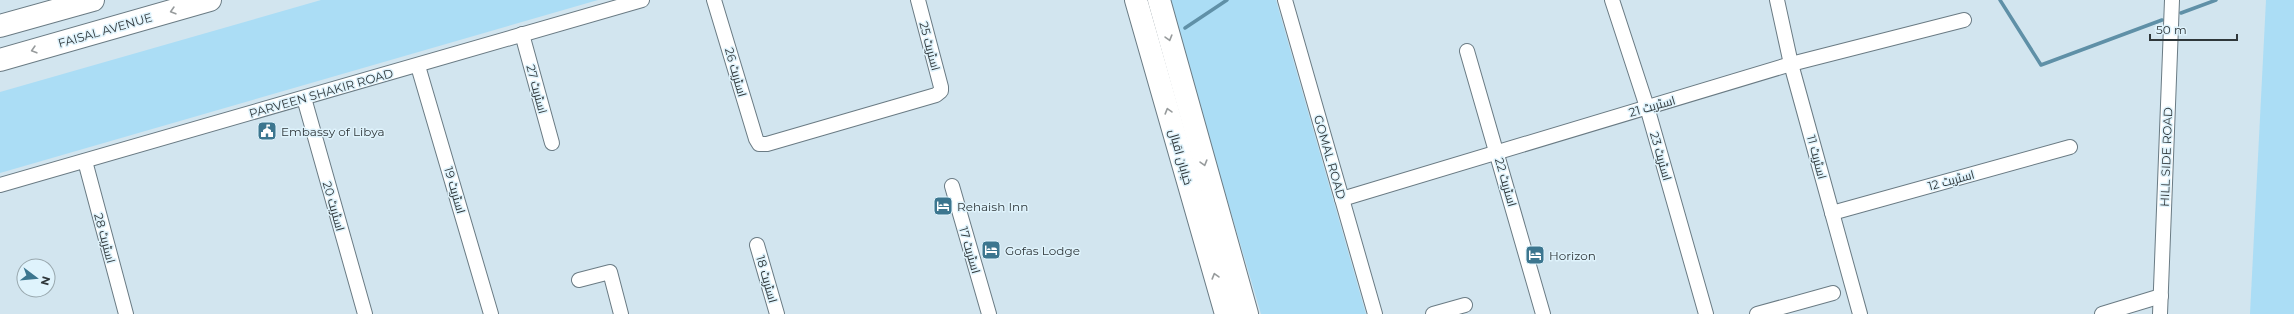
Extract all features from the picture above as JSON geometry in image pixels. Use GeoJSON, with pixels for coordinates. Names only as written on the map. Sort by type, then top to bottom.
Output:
{"type":"FeatureCollection","features":[{"type":"Feature","properties":{"kind":"main road"},"geometry":{"type":"LineString","coordinates":[[0,26],[93,0]]}},
{"type":"Feature","properties":{"kind":"main road","name":"FAISAL AVENUE"},"geometry":{"type":"LineString","coordinates":[[0,60],[210,0]]}},
{"type":"Feature","properties":{"kind":"main road","name":"خیابان اقبال"},"geometry":{"type":"LineString","coordinates":[[1136,0],[1226,314]]}},
{"type":"Feature","properties":{"kind":"main road","name":"خیابان اقبال"},"geometry":{"type":"LineString","coordinates":[[1159,0],[1247,314]]}},
{"type":"Feature","properties":{"kind":"street","name":"PARVEEN SHAKIR ROAD"},"geometry":{"type":"LineString","coordinates":[[0,186],[642,0]]}},
{"type":"Feature","properties":{"kind":"street","name":"اسٹریٹ 26"},"geometry":{"type":"LineString","coordinates":[[714,0],[756,139],[759,144],[767,144],[936,95],[940,91]]}},
{"type":"Feature","properties":{"kind":"street","name":"اسٹریٹ 25"},"geometry":{"type":"LineString","coordinates":[[918,0],[941,87],[940,91]]}},
{"type":"Feature","properties":{"kind":"street","name":"GOMAL ROAD"},"geometry":{"type":"LineString","coordinates":[[1285,0],[1375,314]]}},
{"type":"Feature","properties":{"kind":"street","name":"اسٹریٹ 23"},"geometry":{"type":"LineString","coordinates":[[1612,0],[1647,107],[1706,314]]}},
{"type":"Feature","properties":{"kind":"street","name":"اسٹریٹ 11"},"geometry":{"type":"LineString","coordinates":[[1777,0],[1791,64],[1860,314]]}},
{"type":"Feature","properties":{"kind":"street","name":"HILL SIDE ROAD"},"geometry":{"type":"LineString","coordinates":[[2160,314],[2172,0]]}},
{"type":"Feature","properties":{"kind":"street","name":"اسٹریٹ 21"},"geometry":{"type":"LineString","coordinates":[[1342,199],[1497,151],[1791,64],[1964,20]]}},
{"type":"Feature","properties":{"kind":"street","name":"اسٹریٹ 27"},"geometry":{"type":"LineString","coordinates":[[522,34],[552,143]]}},
{"type":"Feature","properties":{"kind":"street","name":"اسٹریٹ 22"},"geometry":{"type":"LineString","coordinates":[[1467,51],[1543,314]]}},
{"type":"Feature","properties":{"kind":"street","name":"اسٹریٹ 19"},"geometry":{"type":"LineString","coordinates":[[418,66],[491,314]]}},
{"type":"Feature","properties":{"kind":"street","name":"اسٹریٹ 20"},"geometry":{"type":"LineString","coordinates":[[304,98],[365,314]]}},
{"type":"Feature","properties":{"kind":"street","name":"اسٹریٹ 12"},"geometry":{"type":"LineString","coordinates":[[1832,213],[2070,147]]}},
{"type":"Feature","properties":{"kind":"street","name":"اسٹریٹ 28"},"geometry":{"type":"LineString","coordinates":[[85,161],[126,314]]}},
{"type":"Feature","properties":{"kind":"street","name":"اسٹریٹ 17"},"geometry":{"type":"LineString","coordinates":[[952,186],[989,314]]}},
{"type":"Feature","properties":{"kind":"street","name":"اسٹریٹ 18"},"geometry":{"type":"LineString","coordinates":[[757,245],[777,314]]}},
{"type":"Feature","properties":{"kind":"street"},"geometry":{"type":"LineString","coordinates":[[579,280],[610,272],[621,314]]}},
{"type":"Feature","properties":{"kind":"street"},"geometry":{"type":"LineString","coordinates":[[1757,314],[1833,293]]}},
{"type":"Feature","properties":{"kind":"street"},"geometry":{"type":"LineString","coordinates":[[2102,314],[2161,296]]}},
{"type":"Feature","properties":{"kind":"street"},"geometry":{"type":"LineString","coordinates":[[1433,314],[1466,305]]}},
{"type":"Feature","properties":{"kind":"shaded area"},"geometry":{"type":"Polygon","coordinates":[[[321,0],[598,0],[0,173],[0,92],[321,0]]]}},
{"type":"Feature","properties":{"kind":"shaded area"},"geometry":{"type":"Polygon","coordinates":[[[1168,0],[1276,0],[1366,314],[1261,314],[1168,0]]]}},
{"type":"Feature","properties":{"kind":"shaded area"},"geometry":{"type":"Polygon","coordinates":[[[2266,0],[2294,0],[2294,314],[2250,314],[2266,0]]]}},
{"type":"Feature","properties":{"kind":"waterway"},"geometry":{"type":"LineString","coordinates":[[1185,28],[1227,0]]}},
{"type":"Feature","properties":{"kind":"waterway"},"geometry":{"type":"LineString","coordinates":[[2000,0],[2041,65],[2162,20]]}},
{"type":"Feature","properties":{"kind":"waterway"},"geometry":{"type":"LineString","coordinates":[[2181,13],[2216,0]]}},
{"type":"Feature","properties":{"kind":"place","name":"Embassy of Libya"},"geometry":{"type":"Point","coordinates":[267,131]}},
{"type":"Feature","properties":{"kind":"place","name":"Rehaish Inn"},"geometry":{"type":"Point","coordinates":[943,206]}},
{"type":"Feature","properties":{"kind":"place","name":"Gofas Lodge"},"geometry":{"type":"Point","coordinates":[991,250]}},
{"type":"Feature","properties":{"kind":"place","name":"Horizon"},"geometry":{"type":"Point","coordinates":[1535,255]}}]}
